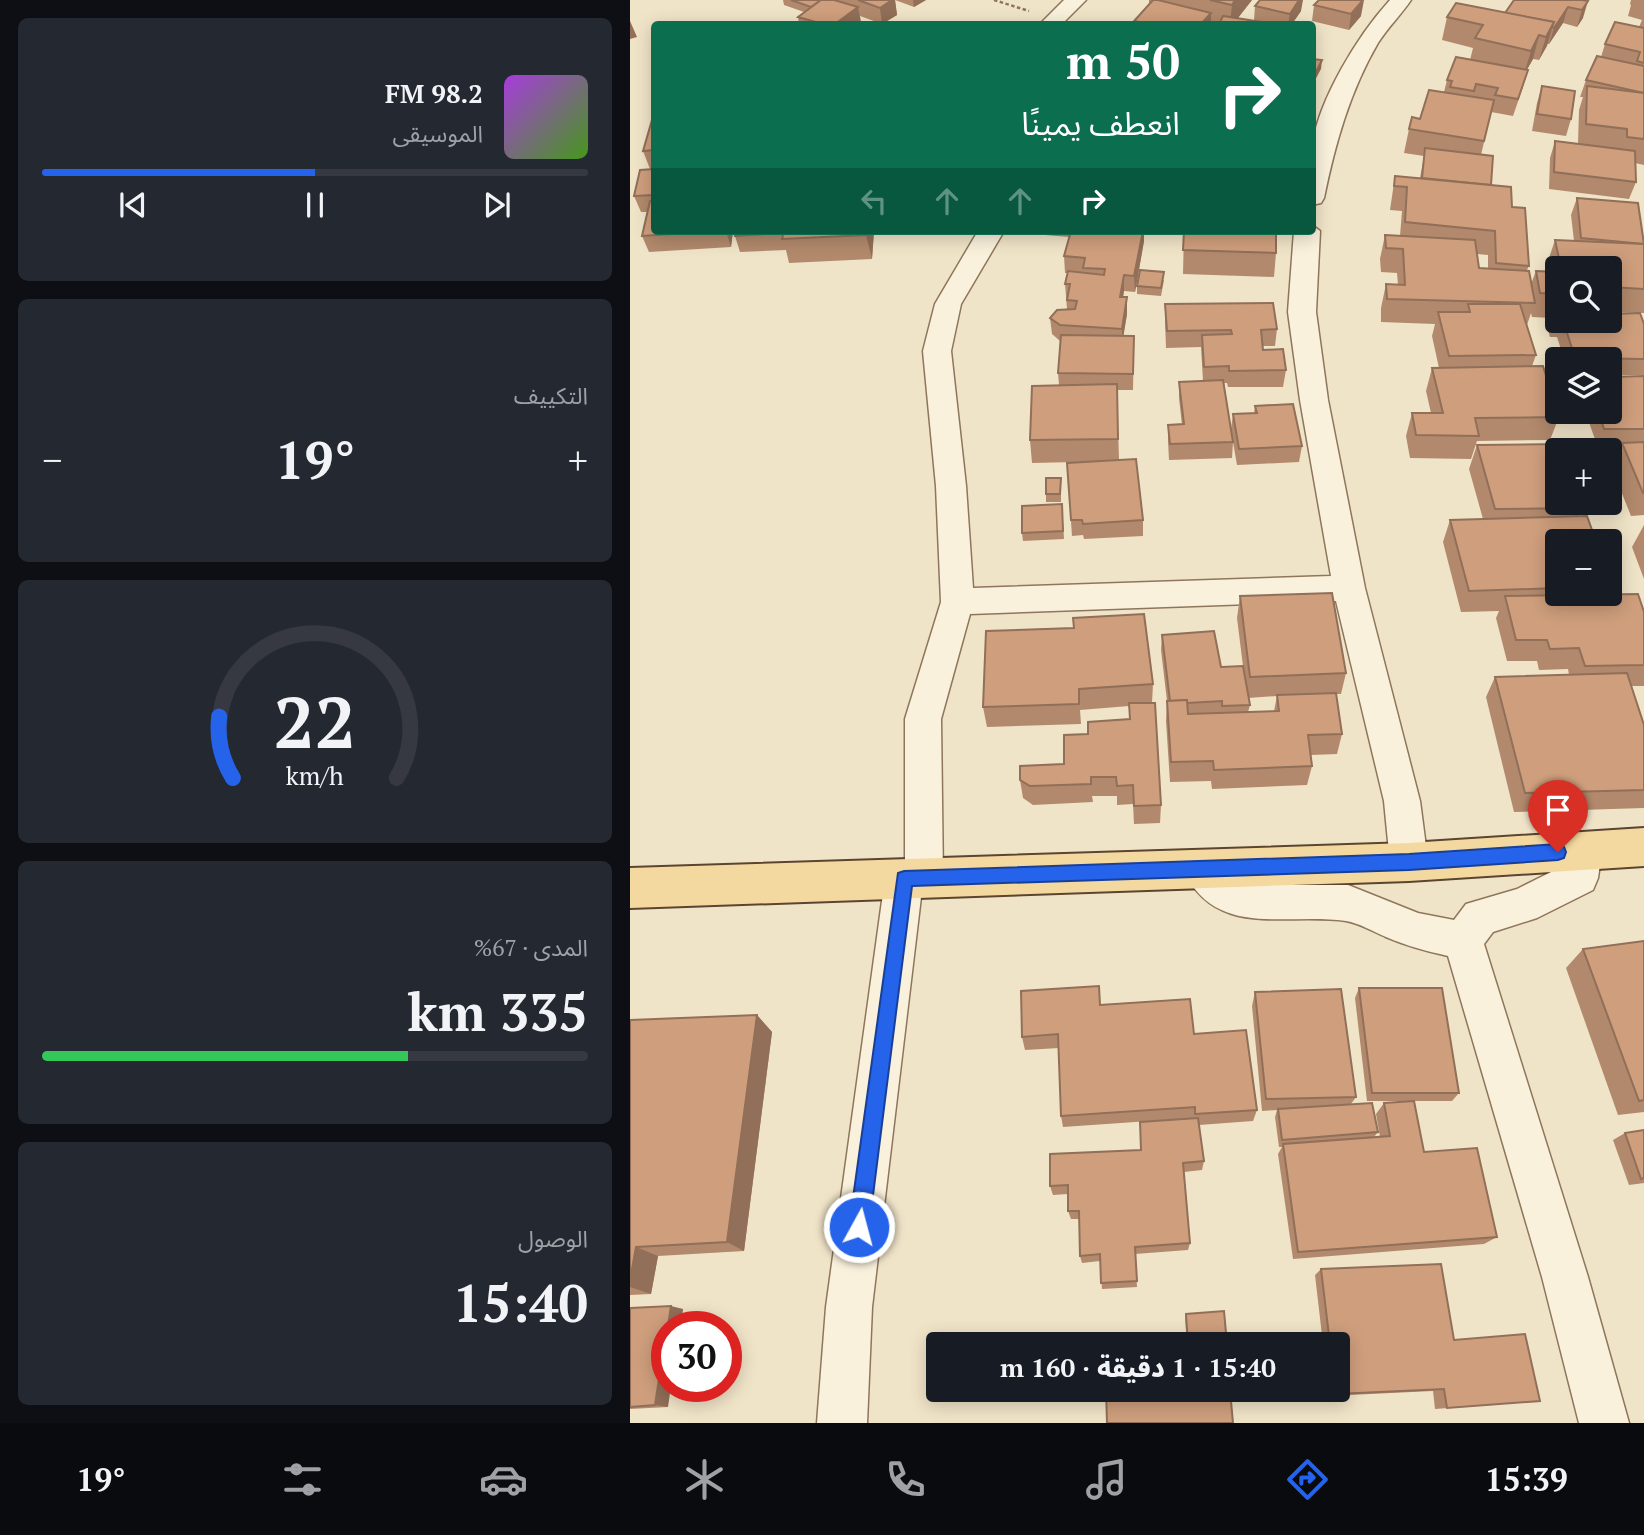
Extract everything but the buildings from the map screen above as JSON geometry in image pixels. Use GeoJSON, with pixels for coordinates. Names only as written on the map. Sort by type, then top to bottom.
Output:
{"type":"FeatureCollection","features":[{"type":"Feature","properties":{"kind":"main road"},"geometry":{"type":"LineString","coordinates":[[630,888],[1409,862],[1644,847]]}},
{"type":"Feature","properties":{"kind":"street"},"geometry":{"type":"LineString","coordinates":[[1053,21],[1076,0]]}},
{"type":"Feature","properties":{"kind":"street"},"geometry":{"type":"LineString","coordinates":[[1316,182],[1331,120],[1351,73],[1377,30],[1401,0]]}},
{"type":"Feature","properties":{"kind":"street"},"geometry":{"type":"LineString","coordinates":[[842,1423],[849,1307],[914,879],[923,719],[957,602],[951,486],[937,351],[948,304],[989,235]]}},
{"type":"Feature","properties":{"kind":"street"},"geometry":{"type":"LineString","coordinates":[[1307,235],[1301,313],[1330,496],[1349,587],[1402,801],[1409,862]]}},
{"type":"Feature","properties":{"kind":"street"},"geometry":{"type":"LineString","coordinates":[[957,602],[1349,587]]}},
{"type":"Feature","properties":{"kind":"street"},"geometry":{"type":"LineString","coordinates":[[1462,940],[1480,917],[1523,905],[1579,878],[1583,850]]}},
{"type":"Feature","properties":{"kind":"street"},"geometry":{"type":"LineString","coordinates":[[1202,869],[1224,893],[1262,903],[1348,903],[1417,931],[1462,940]]}},
{"type":"Feature","properties":{"kind":"street"},"geometry":{"type":"LineString","coordinates":[[1462,940],[1565,1277],[1604,1423]]}},
{"type":"Feature","properties":{"kind":"path"},"geometry":{"type":"LineString","coordinates":[[994,0],[1049,21]]}},
{"type":"Feature","properties":{"kind":"route"},"geometry":{"type":"LineString","coordinates":[[859,1227],[904,879],[1409,862],[1558,852]]}}]}
